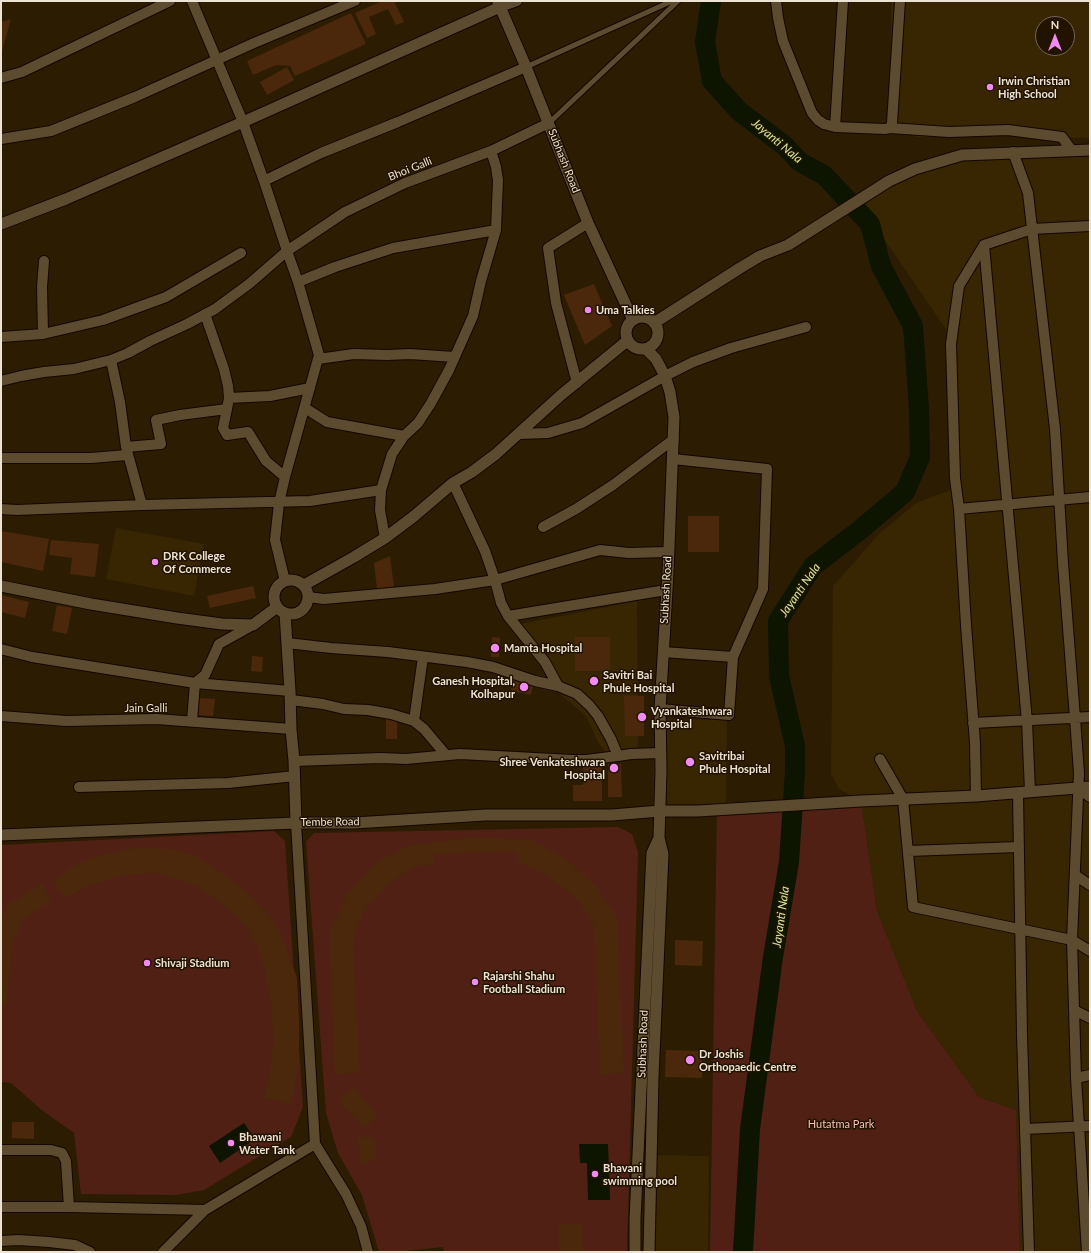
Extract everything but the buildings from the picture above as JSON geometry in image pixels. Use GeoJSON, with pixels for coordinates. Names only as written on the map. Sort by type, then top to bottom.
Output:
{"type":"FeatureCollection","features":[{"type":"Feature","properties":{"kind":"main road","name":"Subhash Road"},"geometry":{"type":"LineString","coordinates":[[499,4],[549,123],[588,222],[633,320]]}},
{"type":"Feature","properties":{"kind":"main road"},"geometry":{"type":"LineString","coordinates":[[1,224],[66,199],[243,122],[499,4]]}},
{"type":"Feature","properties":{"kind":"main road"},"geometry":{"type":"LineString","coordinates":[[654,323],[760,256],[788,245],[889,181],[915,169],[962,155],[1090,150]]}},
{"type":"Feature","properties":{"kind":"main road"},"geometry":{"type":"LineString","coordinates":[[644,317],[650,319],[654,323],[658,333],[655,343],[646,349],[641,349],[635,348],[627,341],[627,326],[633,320],[644,317]]}},
{"type":"Feature","properties":{"kind":"main road"},"geometry":{"type":"LineString","coordinates":[[304,585],[385,538],[413,517],[453,483],[472,472],[496,454],[561,395],[627,341]]}},
{"type":"Feature","properties":{"kind":"main road","name":"Subhash Road"},"geometry":{"type":"LineString","coordinates":[[646,349],[656,359],[665,376],[670,392],[674,417],[660,709],[661,753],[659,838],[663,854],[653,1077],[649,1252]]}},
{"type":"Feature","properties":{"kind":"main road"},"geometry":{"type":"LineString","coordinates":[[295,580],[304,585],[306,589],[308,598],[306,606],[294,614],[281,610],[274,602],[274,592],[277,587],[285,581],[295,580]]}},
{"type":"Feature","properties":{"kind":"main road"},"geometry":{"type":"LineString","coordinates":[[1,586],[91,604],[222,624],[253,625],[281,610]]}},
{"type":"Feature","properties":{"kind":"main road"},"geometry":{"type":"LineString","coordinates":[[281,610],[286,643],[290,695],[295,776],[296,823]]}},
{"type":"Feature","properties":{"kind":"main road","name":"Tembe Road"},"geometry":{"type":"LineString","coordinates":[[1,835],[296,823],[354,823],[486,815],[612,815],[660,811],[698,811],[1018,794],[1090,787]]}},
{"type":"Feature","properties":{"kind":"main road","name":"Subhash Road"},"geometry":{"type":"LineString","coordinates":[[635,1252],[635,1219],[652,854],[659,838]]}},
{"type":"Feature","properties":{"kind":"street"},"geometry":{"type":"LineString","coordinates":[[1,78],[22,72],[170,1]]}},
{"type":"Feature","properties":{"kind":"street"},"geometry":{"type":"LineString","coordinates":[[192,1],[243,122],[298,282],[319,355],[279,503],[276,540],[285,581]]}},
{"type":"Feature","properties":{"kind":"street"},"geometry":{"type":"LineString","coordinates":[[1,139],[51,131],[135,97],[216,60],[355,1]]}},
{"type":"Feature","properties":{"kind":"street"},"geometry":{"type":"LineString","coordinates":[[499,4],[517,1]]}},
{"type":"Feature","properties":{"kind":"street"},"geometry":{"type":"LineString","coordinates":[[776,1],[783,41],[812,113],[824,124],[835,127],[885,130],[890,128],[949,132],[1008,130],[1062,137],[1072,150]]}},
{"type":"Feature","properties":{"kind":"street"},"geometry":{"type":"LineString","coordinates":[[835,127],[843,1]]}},
{"type":"Feature","properties":{"kind":"street"},"geometry":{"type":"LineString","coordinates":[[890,128],[892,122],[900,1]]}},
{"type":"Feature","properties":{"kind":"street"},"geometry":{"type":"LineString","coordinates":[[264,181],[321,153],[398,122],[526,67]]}},
{"type":"Feature","properties":{"kind":"street","name":"Bhoi Galli"},"geometry":{"type":"LineString","coordinates":[[1,381],[44,372],[74,369],[111,360],[128,353],[215,309],[249,284],[287,251],[345,212],[405,183],[491,152],[549,123]]}},
{"type":"Feature","properties":{"kind":"street"},"geometry":{"type":"LineString","coordinates":[[385,538],[380,510],[381,490],[392,454],[404,436],[418,423],[431,403],[473,316],[481,281],[496,230],[498,180],[496,167],[491,152]]}},
{"type":"Feature","properties":{"kind":"street"},"geometry":{"type":"LineString","coordinates":[[1013,152],[1028,193],[1055,430],[1075,718],[1078,788],[1072,940],[1078,1126],[1087,1252]]}},
{"type":"Feature","properties":{"kind":"street"},"geometry":{"type":"LineString","coordinates":[[577,383],[556,303],[548,248],[588,222]]}},
{"type":"Feature","properties":{"kind":"street"},"geometry":{"type":"LineString","coordinates":[[976,796],[973,723],[959,509],[955,478],[951,344],[959,286],[984,245],[1032,229],[1090,226]]}},
{"type":"Feature","properties":{"kind":"street"},"geometry":{"type":"LineString","coordinates":[[298,282],[334,267],[393,248],[496,230]]}},
{"type":"Feature","properties":{"kind":"street"},"geometry":{"type":"LineString","coordinates":[[984,245],[1026,721],[1030,792]]}},
{"type":"Feature","properties":{"kind":"street"},"geometry":{"type":"LineString","coordinates":[[1,337],[43,334],[103,320],[166,297],[241,253]]}},
{"type":"Feature","properties":{"kind":"street"},"geometry":{"type":"LineString","coordinates":[[43,334],[42,287],[44,261]]}},
{"type":"Feature","properties":{"kind":"street"},"geometry":{"type":"LineString","coordinates":[[205,314],[224,369],[228,386],[229,398],[223,428],[227,435],[248,432],[266,461],[285,477]]}},
{"type":"Feature","properties":{"kind":"street"},"geometry":{"type":"LineString","coordinates":[[519,434],[548,433],[582,423],[665,376],[693,362],[731,348],[806,327]]}},
{"type":"Feature","properties":{"kind":"street"},"geometry":{"type":"LineString","coordinates":[[318,359],[354,354],[410,354],[454,358]]}},
{"type":"Feature","properties":{"kind":"street"},"geometry":{"type":"LineString","coordinates":[[111,360],[120,402],[126,451],[142,505]]}},
{"type":"Feature","properties":{"kind":"street"},"geometry":{"type":"LineString","coordinates":[[229,398],[270,396],[310,388]]}},
{"type":"Feature","properties":{"kind":"street"},"geometry":{"type":"LineString","coordinates":[[305,408],[326,422],[404,436]]}},
{"type":"Feature","properties":{"kind":"street"},"geometry":{"type":"LineString","coordinates":[[1,458],[91,458],[161,444],[156,420],[180,415],[227,409]]}},
{"type":"Feature","properties":{"kind":"street"},"geometry":{"type":"LineString","coordinates":[[543,527],[613,486],[674,439]]}},
{"type":"Feature","properties":{"kind":"street"},"geometry":{"type":"LineString","coordinates":[[660,709],[729,715],[733,657],[763,589],[767,469],[673,459]]}},
{"type":"Feature","properties":{"kind":"street"},"geometry":{"type":"LineString","coordinates":[[453,483],[482,544],[495,580],[501,603],[508,616],[545,662],[558,686]]}},
{"type":"Feature","properties":{"kind":"street"},"geometry":{"type":"LineString","coordinates":[[1,509],[17,510],[142,505],[279,503],[310,501],[381,490]]}},
{"type":"Feature","properties":{"kind":"street"},"geometry":{"type":"LineString","coordinates":[[959,509],[1090,497]]}},
{"type":"Feature","properties":{"kind":"street"},"geometry":{"type":"LineString","coordinates":[[308,598],[324,599],[435,589],[495,580],[600,550],[629,553],[668,552]]}},
{"type":"Feature","properties":{"kind":"street"},"geometry":{"type":"LineString","coordinates":[[508,616],[666,590]]}},
{"type":"Feature","properties":{"kind":"street"},"geometry":{"type":"LineString","coordinates":[[192,721],[195,683],[205,675],[219,644],[253,625]]}},
{"type":"Feature","properties":{"kind":"street"},"geometry":{"type":"LineString","coordinates":[[286,643],[423,656],[467,662],[493,667],[535,681],[558,686],[577,694],[590,706],[598,716],[611,739],[618,756]]}},
{"type":"Feature","properties":{"kind":"street"},"geometry":{"type":"LineString","coordinates":[[1,649],[32,657],[195,683],[290,695],[344,709],[368,710],[391,714],[414,721],[424,729],[446,755]]}},
{"type":"Feature","properties":{"kind":"street"},"geometry":{"type":"LineString","coordinates":[[663,652],[733,657]]}},
{"type":"Feature","properties":{"kind":"street"},"geometry":{"type":"LineString","coordinates":[[414,721],[423,656]]}},
{"type":"Feature","properties":{"kind":"street","name":"Jain Galli"},"geometry":{"type":"LineString","coordinates":[[1,716],[66,721],[156,719],[291,729]]}},
{"type":"Feature","properties":{"kind":"street"},"geometry":{"type":"LineString","coordinates":[[973,723],[1090,717]]}},
{"type":"Feature","properties":{"kind":"street"},"geometry":{"type":"LineString","coordinates":[[294,761],[381,758],[406,759],[460,754],[586,760],[630,754],[661,753]]}},
{"type":"Feature","properties":{"kind":"street"},"geometry":{"type":"LineString","coordinates":[[880,759],[903,799],[914,907],[1072,940],[1090,951]]}},
{"type":"Feature","properties":{"kind":"street"},"geometry":{"type":"LineString","coordinates":[[79,787],[228,783],[295,776]]}},
{"type":"Feature","properties":{"kind":"street"},"geometry":{"type":"LineString","coordinates":[[1078,788],[1090,797]]}},
{"type":"Feature","properties":{"kind":"street"},"geometry":{"type":"LineString","coordinates":[[1018,794],[1022,1035],[1029,1252]]}},
{"type":"Feature","properties":{"kind":"street"},"geometry":{"type":"LineString","coordinates":[[296,823],[315,1144],[349,1201],[361,1226],[368,1252]]}},
{"type":"Feature","properties":{"kind":"street"},"geometry":{"type":"LineString","coordinates":[[908,851],[1019,846]]}},
{"type":"Feature","properties":{"kind":"street"},"geometry":{"type":"LineString","coordinates":[[1074,876],[1090,885]]}},
{"type":"Feature","properties":{"kind":"street"},"geometry":{"type":"LineString","coordinates":[[1074,1010],[1090,1018]]}},
{"type":"Feature","properties":{"kind":"street"},"geometry":{"type":"LineString","coordinates":[[1076,1078],[1090,1075]]}},
{"type":"Feature","properties":{"kind":"street"},"geometry":{"type":"LineString","coordinates":[[1025,1129],[1090,1126]]}},
{"type":"Feature","properties":{"kind":"street"},"geometry":{"type":"LineString","coordinates":[[163,1252],[205,1210],[315,1144]]}},
{"type":"Feature","properties":{"kind":"street"},"geometry":{"type":"LineString","coordinates":[[1,1150],[51,1150],[62,1153],[66,1161],[70,1207]]}},
{"type":"Feature","properties":{"kind":"street"},"geometry":{"type":"LineString","coordinates":[[1,1207],[205,1210]]}},
{"type":"Feature","properties":{"kind":"street"},"geometry":{"type":"LineString","coordinates":[[1,1241],[18,1240],[75,1245],[90,1252]]}},
{"type":"Feature","properties":{"kind":"lane"},"geometry":{"type":"LineString","coordinates":[[526,67],[672,1]]}},
{"type":"Feature","properties":{"kind":"lane"},"geometry":{"type":"LineString","coordinates":[[549,123],[678,1]]}},
{"type":"Feature","properties":{"kind":"shaded area","name":"Irwin Christian High School"},"geometry":{"type":"Polygon","coordinates":[[[891,1],[1090,1],[1090,138],[991,136],[916,137],[890,126],[891,1]]]}},
{"type":"Feature","properties":{"kind":"shaded area"},"geometry":{"type":"Polygon","coordinates":[[[1090,150],[1090,1252],[1020,1252],[1016,1110],[979,1097],[917,1011],[877,911],[861,801],[839,789],[831,774],[833,586],[879,534],[916,503],[956,488],[952,338],[858,201],[939,161],[1090,150]]]}},
{"type":"Feature","properties":{"kind":"shaded area","name":"DRK College Of Commerce"},"geometry":{"type":"Polygon","coordinates":[[[116,528],[204,544],[194,596],[106,579],[116,528]]]}},
{"type":"Feature","properties":{"kind":"shaded area","name":"Savitri Bai Phule Hospital"},"geometry":{"type":"Polygon","coordinates":[[[637,601],[638,747],[630,751],[617,753],[605,751],[598,742],[586,716],[560,694],[541,667],[525,639],[521,624],[637,601]]]}},
{"type":"Feature","properties":{"kind":"shaded area","name":"Savitribai Phule Hospital"},"geometry":{"type":"Polygon","coordinates":[[[654,719],[727,720],[726,805],[653,804],[654,719]]]}},
{"type":"Feature","properties":{"kind":"shaded area"},"geometry":{"type":"Polygon","coordinates":[[[244,1123],[255,1139],[220,1163],[209,1146],[244,1123]]]}},
{"type":"Feature","properties":{"kind":"shaded area"},"geometry":{"type":"Polygon","coordinates":[[[579,1144],[608,1144],[610,1200],[588,1200],[587,1163],[580,1163],[579,1144]]]}},
{"type":"Feature","properties":{"kind":"shaded area"},"geometry":{"type":"Polygon","coordinates":[[[656,1155],[709,1156],[708,1252],[655,1252],[656,1155]]]}},
{"type":"Feature","properties":{"kind":"green space","name":"Hutatma Park"},"geometry":{"type":"Polygon","coordinates":[[[861,801],[877,911],[917,1011],[979,1097],[1016,1110],[1020,1252],[710,1252],[717,810],[861,801]]]}},
{"type":"Feature","properties":{"kind":"green space","name":"Rajarshi Shahu Football Stadium"},"geometry":{"type":"Polygon","coordinates":[[[618,827],[632,834],[638,852],[627,1252],[444,1252],[443,1247],[379,1252],[362,1195],[338,1153],[326,1113],[306,842],[314,833],[618,827]]]}},
{"type":"Feature","properties":{"kind":"green space","name":"Shivaji Stadium"},"geometry":{"type":"Polygon","coordinates":[[[274,831],[285,841],[303,1107],[291,1137],[204,1190],[176,1195],[81,1194],[74,1133],[43,1111],[11,1083],[1,1082],[1,845],[274,831]]]}},
{"type":"Feature","properties":{"kind":"waterway","name":"Jayanti Nala"},"geometry":{"type":"LineString","coordinates":[[711,1],[705,42],[712,81],[739,111],[785,146],[800,162],[824,175],[870,224],[881,266],[913,326],[919,409],[920,457],[905,492],[860,530],[813,566],[778,621],[779,676],[795,746],[795,772],[789,862],[773,957],[750,1129],[743,1252]]}},
{"type":"Feature","properties":{"kind":"place","name":"Irwin Christian High School"},"geometry":{"type":"Point","coordinates":[990,87]}},
{"type":"Feature","properties":{"kind":"place","name":"Uma Talkies"},"geometry":{"type":"Point","coordinates":[588,310]}},
{"type":"Feature","properties":{"kind":"place","name":"DRK College Of Commerce"},"geometry":{"type":"Point","coordinates":[155,562]}},
{"type":"Feature","properties":{"kind":"place","name":"Mamta Hospital"},"geometry":{"type":"Point","coordinates":[495,648]}},
{"type":"Feature","properties":{"kind":"place","name":"Savitri Bai Phule Hospital"},"geometry":{"type":"Point","coordinates":[594,681]}},
{"type":"Feature","properties":{"kind":"place","name":"Ganesh Hospital, Kolhapur"},"geometry":{"type":"Point","coordinates":[524,687]}},
{"type":"Feature","properties":{"kind":"place","name":"Vyankateshwara Hospital"},"geometry":{"type":"Point","coordinates":[642,717]}},
{"type":"Feature","properties":{"kind":"place","name":"Savitribai Phule Hospital"},"geometry":{"type":"Point","coordinates":[690,762]}},
{"type":"Feature","properties":{"kind":"place","name":"Shree Venkateshwara Hospital"},"geometry":{"type":"Point","coordinates":[614,768]}},
{"type":"Feature","properties":{"kind":"place","name":"Shivaji Stadium"},"geometry":{"type":"Point","coordinates":[147,963]}},
{"type":"Feature","properties":{"kind":"place","name":"Rajarshi Shahu Football Stadium"},"geometry":{"type":"Point","coordinates":[475,982]}},
{"type":"Feature","properties":{"kind":"place","name":"Dr Joshis Orthopaedic Centre"},"geometry":{"type":"Point","coordinates":[690,1060]}},
{"type":"Feature","properties":{"kind":"place","name":"Bhawani Water Tank"},"geometry":{"type":"Point","coordinates":[231,1143]}},
{"type":"Feature","properties":{"kind":"place","name":"Bhavani swimming pool"},"geometry":{"type":"Point","coordinates":[595,1174]}}]}
